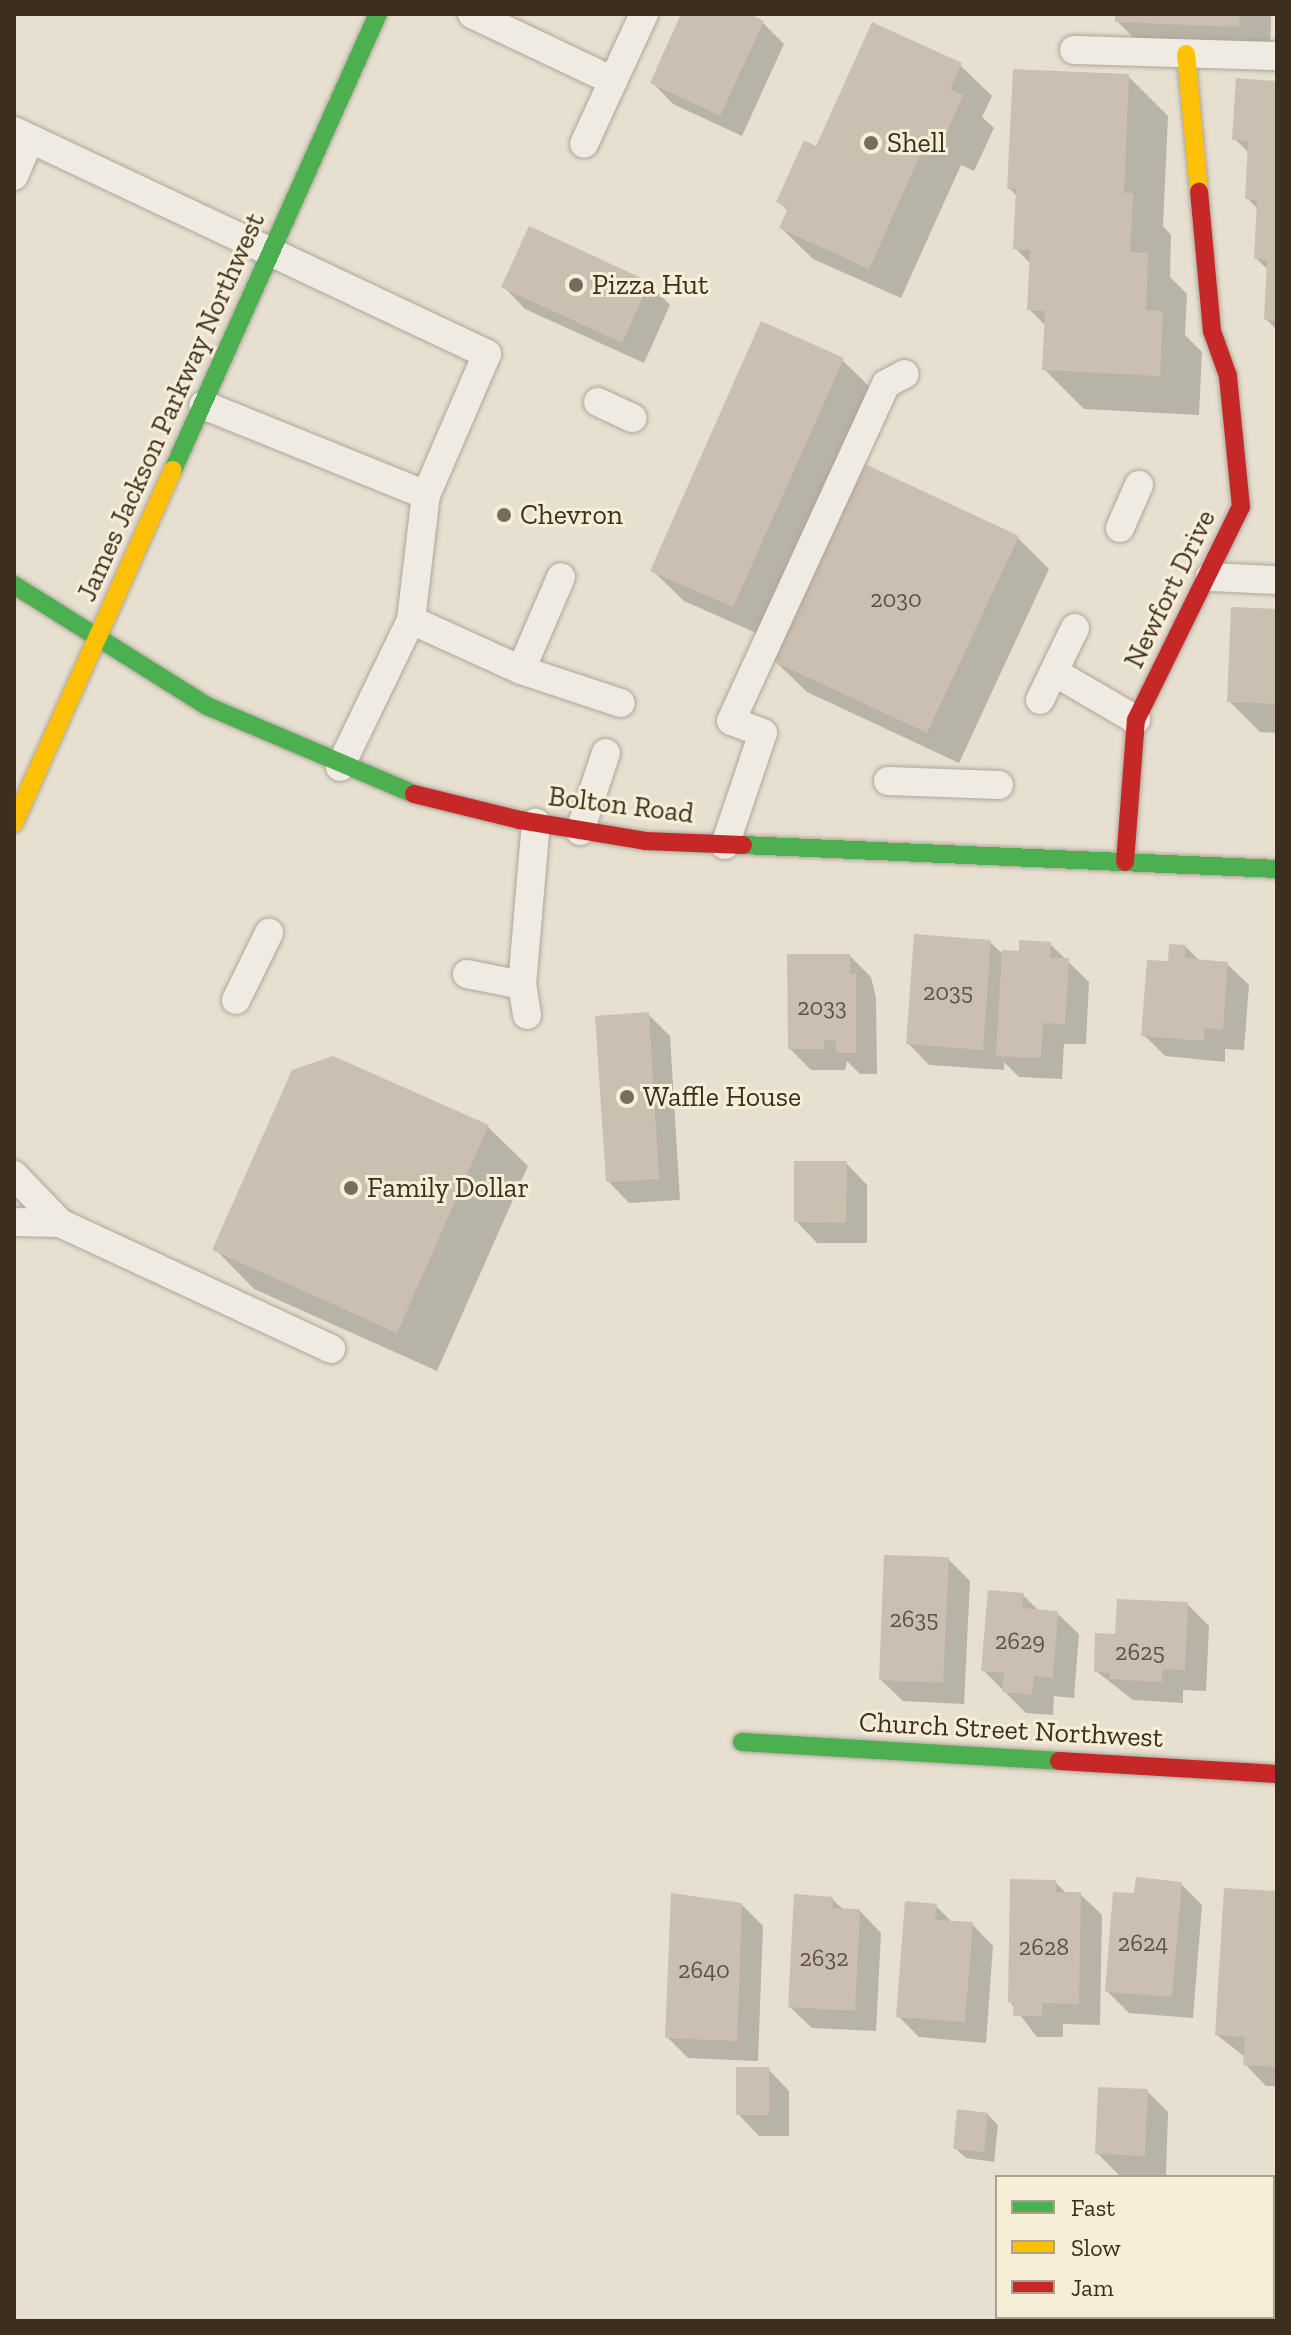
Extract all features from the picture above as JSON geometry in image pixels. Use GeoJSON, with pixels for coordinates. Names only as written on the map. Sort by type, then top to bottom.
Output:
{"type":"FeatureCollection","features":[{"type":"Feature","properties":{"kind":"street","name":"James Jackson Parkway Northwest"},"geometry":{"type":"LineString","coordinates":[[14,823],[378,14]]}},
{"type":"Feature","properties":{"kind":"street","name":"Newfort Drive"},"geometry":{"type":"LineString","coordinates":[[1125,862],[1136,720],[1235,528],[1242,485],[1228,376],[1212,331],[1186,54]]}},
{"type":"Feature","properties":{"kind":"street","name":"Bolton Road"},"geometry":{"type":"LineString","coordinates":[[14,585],[207,706],[340,767],[422,797],[536,823],[580,831],[725,845],[1277,869]]}},
{"type":"Feature","properties":{"kind":"street","name":"Church Street Northwest"},"geometry":{"type":"LineString","coordinates":[[742,1742],[1277,1774]]}},
{"type":"Feature","properties":{"kind":"lane"},"geometry":{"type":"LineString","coordinates":[[472,14],[613,81]]}},
{"type":"Feature","properties":{"kind":"lane"},"geometry":{"type":"LineString","coordinates":[[584,144],[644,14]]}},
{"type":"Feature","properties":{"kind":"lane"},"geometry":{"type":"LineString","coordinates":[[1074,50],[1277,56]]}},
{"type":"Feature","properties":{"kind":"lane"},"geometry":{"type":"LineString","coordinates":[[14,176],[22,135],[269,256],[487,354],[426,495],[411,620],[340,767]]}},
{"type":"Feature","properties":{"kind":"lane"},"geometry":{"type":"LineString","coordinates":[[725,845],[763,733],[731,721],[886,384],[905,374]]}},
{"type":"Feature","properties":{"kind":"lane"},"geometry":{"type":"LineString","coordinates":[[598,402],[632,418]]}},
{"type":"Feature","properties":{"kind":"lane"},"geometry":{"type":"LineString","coordinates":[[203,405],[426,495]]}},
{"type":"Feature","properties":{"kind":"lane"},"geometry":{"type":"LineString","coordinates":[[1120,528],[1139,485]]}},
{"type":"Feature","properties":{"kind":"lane"},"geometry":{"type":"LineString","coordinates":[[521,670],[561,577]]}},
{"type":"Feature","properties":{"kind":"lane"},"geometry":{"type":"LineString","coordinates":[[1210,577],[1277,580]]}},
{"type":"Feature","properties":{"kind":"lane"},"geometry":{"type":"LineString","coordinates":[[411,620],[521,670],[621,703]]}},
{"type":"Feature","properties":{"kind":"lane"},"geometry":{"type":"LineString","coordinates":[[1040,700],[1075,628]]}},
{"type":"Feature","properties":{"kind":"lane"},"geometry":{"type":"LineString","coordinates":[[1054,672],[1136,720]]}},
{"type":"Feature","properties":{"kind":"lane"},"geometry":{"type":"LineString","coordinates":[[580,831],[606,753]]}},
{"type":"Feature","properties":{"kind":"lane"},"geometry":{"type":"LineString","coordinates":[[888,781],[999,785]]}},
{"type":"Feature","properties":{"kind":"lane"},"geometry":{"type":"LineString","coordinates":[[527,1015],[522,985],[536,823]]}},
{"type":"Feature","properties":{"kind":"lane"},"geometry":{"type":"LineString","coordinates":[[236,1000],[269,933]]}},
{"type":"Feature","properties":{"kind":"lane"},"geometry":{"type":"LineString","coordinates":[[467,974],[522,985]]}},
{"type":"Feature","properties":{"kind":"lane"},"geometry":{"type":"LineString","coordinates":[[14,1175],[60,1223],[331,1349]]}},
{"type":"Feature","properties":{"kind":"lane"},"geometry":{"type":"LineString","coordinates":[[14,1222],[60,1223]]}},
{"type":"Feature","properties":{"kind":"building"},"geometry":{"type":"Polygon","coordinates":[[[681,14],[749,14],[764,21],[720,116],[650,83],[681,14]]]}},
{"type":"Feature","properties":{"kind":"building"},"geometry":{"type":"Polygon","coordinates":[[[1115,14],[1240,14],[1239,27],[1115,22],[1115,14]]]}},
{"type":"Feature","properties":{"kind":"building","name":"Shell"},"geometry":{"type":"Polygon","coordinates":[[[872,22],[962,63],[950,89],[963,95],[943,141],[929,135],[869,269],[779,228],[788,208],[776,202],[804,140],[816,146],[872,22]]]}},
{"type":"Feature","properties":{"kind":"building"},"geometry":{"type":"Polygon","coordinates":[[[1013,69],[1129,74],[1124,193],[1133,193],[1130,252],[1148,253],[1146,310],[1163,311],[1160,376],[1042,370],[1045,311],[1027,310],[1030,250],[1013,249],[1016,189],[1007,189],[1013,69]]]}},
{"type":"Feature","properties":{"kind":"building"},"geometry":{"type":"Polygon","coordinates":[[[1236,78],[1277,81],[1277,320],[1264,320],[1267,260],[1254,259],[1257,200],[1245,199],[1248,141],[1232,140],[1236,78]]]}},
{"type":"Feature","properties":{"kind":"building","name":"Pizza Hut"},"geometry":{"type":"Polygon","coordinates":[[[529,226],[650,282],[622,343],[501,287],[529,226]]]}},
{"type":"Feature","properties":{"kind":"building"},"geometry":{"type":"Polygon","coordinates":[[[761,321],[844,358],[733,607],[650,571],[761,321]]]}},
{"type":"Feature","properties":{"kind":"building"},"geometry":{"type":"Polygon","coordinates":[[[865,464],[1019,536],[927,733],[773,661],[865,464]]]}},
{"type":"Feature","properties":{"kind":"building"},"geometry":{"type":"Polygon","coordinates":[[[1231,607],[1277,609],[1277,704],[1227,702],[1231,607]]]}},
{"type":"Feature","properties":{"kind":"building"},"geometry":{"type":"Polygon","coordinates":[[[914,934],[991,940],[983,1050],[906,1044],[914,934]]]}},
{"type":"Feature","properties":{"kind":"building"},"geometry":{"type":"Polygon","coordinates":[[[1019,940],[1051,942],[1050,958],[1069,958],[1065,1024],[1043,1023],[1041,1058],[996,1056],[1002,950],[1019,951],[1019,940]]]}},
{"type":"Feature","properties":{"kind":"building"},"geometry":{"type":"Polygon","coordinates":[[[1169,944],[1186,945],[1185,958],[1228,962],[1223,1029],[1205,1028],[1204,1041],[1141,1036],[1147,960],[1168,961],[1169,944]]]}},
{"type":"Feature","properties":{"kind":"building"},"geometry":{"type":"Polygon","coordinates":[[[787,954],[850,954],[850,974],[856,974],[856,1053],[836,1053],[836,1041],[824,1040],[824,1049],[788,1049],[787,954]]]}},
{"type":"Feature","properties":{"kind":"building","name":"Waffle House"},"geometry":{"type":"Polygon","coordinates":[[[649,1012],[659,1179],[606,1182],[595,1016],[649,1012]]]}},
{"type":"Feature","properties":{"kind":"building","name":"Family Dollar"},"geometry":{"type":"Polygon","coordinates":[[[333,1056],[489,1125],[397,1333],[212,1250],[292,1070],[333,1056]]]}},
{"type":"Feature","properties":{"kind":"building"},"geometry":{"type":"Polygon","coordinates":[[[794,1161],[847,1161],[846,1223],[794,1222],[794,1161]]]}},
{"type":"Feature","properties":{"kind":"building"},"geometry":{"type":"Polygon","coordinates":[[[884,1555],[949,1557],[943,1683],[879,1680],[884,1555]]]}},
{"type":"Feature","properties":{"kind":"building"},"geometry":{"type":"Polygon","coordinates":[[[988,1590],[1024,1593],[1022,1608],[1058,1611],[1053,1678],[1034,1676],[1032,1695],[1002,1692],[1004,1673],[981,1671],[988,1590]]]}},
{"type":"Feature","properties":{"kind":"building"},"geometry":{"type":"Polygon","coordinates":[[[1117,1599],[1188,1602],[1185,1670],[1163,1669],[1162,1682],[1110,1679],[1110,1673],[1094,1672],[1095,1633],[1115,1634],[1117,1599]]]}},
{"type":"Feature","properties":{"kind":"building"},"geometry":{"type":"Polygon","coordinates":[[[1136,1877],[1182,1882],[1172,1997],[1105,1992],[1113,1892],[1134,1893],[1136,1877]]]}},
{"type":"Feature","properties":{"kind":"building"},"geometry":{"type":"Polygon","coordinates":[[[1010,1879],[1056,1880],[1056,1892],[1081,1892],[1079,2004],[1042,2003],[1042,2016],[1013,2016],[1014,2003],[1008,2003],[1010,1879]]]}},
{"type":"Feature","properties":{"kind":"building"},"geometry":{"type":"Polygon","coordinates":[[[1224,1888],[1277,1891],[1277,2067],[1243,2065],[1245,2037],[1215,2035],[1224,1888]]]}},
{"type":"Feature","properties":{"kind":"building"},"geometry":{"type":"Polygon","coordinates":[[[671,1893],[742,1903],[737,2041],[665,2038],[671,1893]]]}},
{"type":"Feature","properties":{"kind":"building"},"geometry":{"type":"Polygon","coordinates":[[[794,1894],[833,1897],[832,1908],[860,1909],[855,2011],[788,2007],[794,1894]]]}},
{"type":"Feature","properties":{"kind":"building"},"geometry":{"type":"Polygon","coordinates":[[[905,1901],[937,1904],[935,1920],[973,1922],[965,2022],[896,2017],[905,1901]]]}},
{"type":"Feature","properties":{"kind":"building"},"geometry":{"type":"Polygon","coordinates":[[[736,2067],[769,2067],[769,2115],[736,2115],[736,2067]]]}},
{"type":"Feature","properties":{"kind":"building"},"geometry":{"type":"Polygon","coordinates":[[[1098,2087],[1148,2089],[1145,2156],[1095,2154],[1098,2087]]]}},
{"type":"Feature","properties":{"kind":"building"},"geometry":{"type":"Polygon","coordinates":[[[957,2109],[988,2113],[984,2152],[953,2149],[957,2109]]]}},
{"type":"Feature","properties":{"kind":"traffic: fast"},"geometry":{"type":"LineString","coordinates":[[173,470],[378,14]]}},
{"type":"Feature","properties":{"kind":"traffic: fast"},"geometry":{"type":"LineString","coordinates":[[14,585],[207,706],[414,794]]}},
{"type":"Feature","properties":{"kind":"traffic: fast"},"geometry":{"type":"LineString","coordinates":[[743,845],[1277,869]]}},
{"type":"Feature","properties":{"kind":"traffic: fast"},"geometry":{"type":"LineString","coordinates":[[742,1742],[1059,1761]]}},
{"type":"Feature","properties":{"kind":"traffic: slow"},"geometry":{"type":"LineString","coordinates":[[1186,54],[1199,192]]}},
{"type":"Feature","properties":{"kind":"traffic: slow"},"geometry":{"type":"LineString","coordinates":[[14,823],[173,470]]}},
{"type":"Feature","properties":{"kind":"traffic: jam"},"geometry":{"type":"LineString","coordinates":[[1125,862],[1136,720],[1241,507],[1228,376],[1212,331],[1199,192]]}},
{"type":"Feature","properties":{"kind":"traffic: jam"},"geometry":{"type":"LineString","coordinates":[[414,794],[520,820],[645,841],[743,845]]}},
{"type":"Feature","properties":{"kind":"traffic: jam"},"geometry":{"type":"LineString","coordinates":[[1059,1761],[1277,1774]]}},
{"type":"Feature","properties":{"kind":"place","name":"Shell"},"geometry":{"type":"Point","coordinates":[871,143]}},
{"type":"Feature","properties":{"kind":"place","name":"Pizza Hut"},"geometry":{"type":"Point","coordinates":[576,285]}},
{"type":"Feature","properties":{"kind":"place","name":"Chevron"},"geometry":{"type":"Point","coordinates":[504,515]}},
{"type":"Feature","properties":{"kind":"place","name":"Waffle House"},"geometry":{"type":"Point","coordinates":[627,1097]}},
{"type":"Feature","properties":{"kind":"place","name":"Family Dollar"},"geometry":{"type":"Point","coordinates":[351,1188]}}]}
